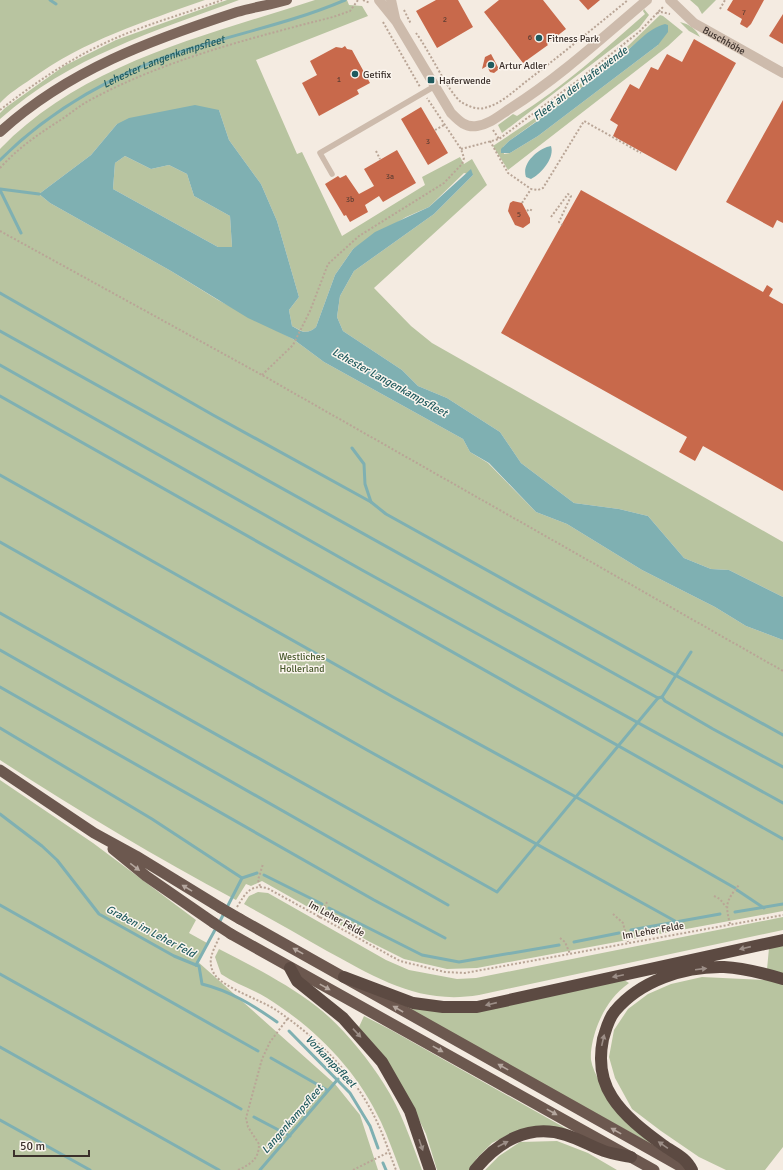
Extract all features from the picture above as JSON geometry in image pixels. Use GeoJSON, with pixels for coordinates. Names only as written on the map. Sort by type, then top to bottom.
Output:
{"type":"FeatureCollection","features":[{"type":"Feature","properties":{"kind":"highway"},"geometry":{"type":"LineString","coordinates":[[0,770],[94,834],[141,872],[214,923],[226,935],[290,968],[654,1170]]}},
{"type":"Feature","properties":{"kind":"highway"},"geometry":{"type":"LineString","coordinates":[[94,834],[136,856],[221,908],[238,914],[344,977],[687,1170]]}},
{"type":"Feature","properties":{"kind":"highway"},"geometry":{"type":"LineString","coordinates":[[344,977],[413,1003],[443,1007],[477,1007],[783,940]]}},
{"type":"Feature","properties":{"kind":"highway"},"geometry":{"type":"LineString","coordinates":[[692,1170],[687,1160],[662,1144],[640,1127],[623,1111],[612,1097],[604,1080],[601,1066],[600,1051],[607,1026],[614,1012],[626,1000],[642,987],[665,976],[698,969],[723,967],[751,970],[783,979]]}},
{"type":"Feature","properties":{"kind":"highway"},"geometry":{"type":"LineString","coordinates":[[290,968],[297,981],[343,1018],[382,1062],[410,1111],[430,1170]]}},
{"type":"Feature","properties":{"kind":"highway"},"geometry":{"type":"LineString","coordinates":[[474,1170],[497,1146],[520,1135],[534,1132],[547,1132],[565,1135],[604,1151],[631,1157]]}},
{"type":"Feature","properties":{"kind":"main road"},"geometry":{"type":"LineString","coordinates":[[239,12],[259,0]]}},
{"type":"Feature","properties":{"kind":"main road"},"geometry":{"type":"LineString","coordinates":[[0,132],[51,91],[95,66],[130,51],[239,12],[287,0]]}},
{"type":"Feature","properties":{"kind":"street"},"geometry":{"type":"LineString","coordinates":[[391,0],[396,22]]}},
{"type":"Feature","properties":{"kind":"street"},"geometry":{"type":"LineString","coordinates":[[376,4],[396,22],[451,113],[461,124],[475,126],[489,123],[524,100],[647,0]]}},
{"type":"Feature","properties":{"kind":"street","name":"Buschhöhe"},"geometry":{"type":"LineString","coordinates":[[670,0],[694,23],[783,73]]}},
{"type":"Feature","properties":{"kind":"lane"},"geometry":{"type":"LineString","coordinates":[[332,174],[320,153],[435,86]]}},
{"type":"Feature","properties":{"kind":"path"},"geometry":{"type":"LineString","coordinates":[[0,110],[30,86],[64,65],[116,38],[222,0]]}},
{"type":"Feature","properties":{"kind":"path"},"geometry":{"type":"LineString","coordinates":[[0,168],[24,144],[85,103],[140,76],[179,61],[217,49],[333,18],[350,11],[358,0]]}},
{"type":"Feature","properties":{"kind":"path"},"geometry":{"type":"LineString","coordinates":[[363,0],[376,4]]}},
{"type":"Feature","properties":{"kind":"path"},"geometry":{"type":"LineString","coordinates":[[402,4],[413,30],[423,42],[454,94],[468,106],[482,108],[493,105],[515,90],[579,41],[628,0]]}},
{"type":"Feature","properties":{"kind":"path"},"geometry":{"type":"LineString","coordinates":[[720,9],[725,0]]}},
{"type":"Feature","properties":{"kind":"path"},"geometry":{"type":"LineString","coordinates":[[461,149],[498,139],[584,76],[639,32],[656,13],[666,12],[672,15]]}},
{"type":"Feature","properties":{"kind":"path"},"geometry":{"type":"LineString","coordinates":[[262,375],[293,345],[302,328],[328,264],[359,236],[444,183],[462,164],[464,158],[461,149],[444,125],[381,18]]}},
{"type":"Feature","properties":{"kind":"path"},"geometry":{"type":"LineString","coordinates":[[490,141],[508,173],[531,189],[538,190],[543,188],[584,121],[641,153]]}},
{"type":"Feature","properties":{"kind":"path"},"geometry":{"type":"LineString","coordinates":[[435,130],[444,125]]}},
{"type":"Feature","properties":{"kind":"path"},"geometry":{"type":"LineString","coordinates":[[376,151],[380,159]]}},
{"type":"Feature","properties":{"kind":"path"},"geometry":{"type":"LineString","coordinates":[[522,203],[531,189]]}},
{"type":"Feature","properties":{"kind":"path"},"geometry":{"type":"LineString","coordinates":[[552,217],[568,194],[571,196],[559,222],[562,224]]}},
{"type":"Feature","properties":{"kind":"path"},"geometry":{"type":"LineString","coordinates":[[527,211],[529,209],[533,211]]}},
{"type":"Feature","properties":{"kind":"path"},"geometry":{"type":"LineString","coordinates":[[0,231],[262,375],[783,671]]}},
{"type":"Feature","properties":{"kind":"path"},"geometry":{"type":"LineString","coordinates":[[238,914],[248,890],[260,886],[258,880],[263,864]]}},
{"type":"Feature","properties":{"kind":"path"},"geometry":{"type":"LineString","coordinates":[[730,924],[726,906],[728,898],[739,885]]}},
{"type":"Feature","properties":{"kind":"path","name":"Im Leher Felde"},"geometry":{"type":"LineString","coordinates":[[260,886],[267,888],[319,918],[400,961],[445,972],[465,973],[483,970],[628,942],[783,915]]}},
{"type":"Feature","properties":{"kind":"path"},"geometry":{"type":"LineString","coordinates":[[714,896],[720,899],[726,906]]}},
{"type":"Feature","properties":{"kind":"path"},"geometry":{"type":"LineString","coordinates":[[319,918],[327,902]]}},
{"type":"Feature","properties":{"kind":"path"},"geometry":{"type":"LineString","coordinates":[[613,914],[623,922],[628,942]]}},
{"type":"Feature","properties":{"kind":"path"},"geometry":{"type":"LineString","coordinates":[[226,935],[212,953],[210,964],[215,976],[288,1018],[314,1038],[348,1074],[378,1124],[396,1170]]}},
{"type":"Feature","properties":{"kind":"path"},"geometry":{"type":"LineString","coordinates":[[560,938],[565,942],[570,954]]}},
{"type":"Feature","properties":{"kind":"path"},"geometry":{"type":"LineString","coordinates":[[238,1170],[258,1157],[259,1144],[248,1127],[246,1118],[264,1054],[270,1042],[288,1018]]}},
{"type":"Feature","properties":{"kind":"path"},"geometry":{"type":"LineString","coordinates":[[353,1170],[389,1152]]}},
{"type":"Feature","properties":{"kind":"green space"},"geometry":{"type":"Polygon","coordinates":[[[0,0],[205,0],[137,24],[72,53],[51,65],[19,87],[0,103],[0,0]]]}},
{"type":"Feature","properties":{"kind":"green space"},"geometry":{"type":"Polygon","coordinates":[[[227,0],[239,0],[144,35],[84,62],[55,78],[27,97],[0,119],[0,113],[5,108],[64,66],[116,40],[227,0]]]}},
{"type":"Feature","properties":{"kind":"green space","name":"Westliches Hollerland"},"geometry":{"type":"Polygon","coordinates":[[[315,0],[347,0],[349,5],[362,6],[368,16],[256,60],[297,154],[302,152],[342,236],[425,185],[422,177],[460,157],[464,164],[472,159],[487,185],[374,288],[411,326],[432,343],[783,542],[783,597],[729,570],[711,569],[684,558],[648,516],[619,509],[574,503],[521,463],[500,432],[447,398],[418,386],[402,370],[343,331],[337,317],[340,296],[354,271],[434,214],[473,175],[464,173],[429,207],[406,217],[353,249],[335,275],[316,327],[307,332],[292,326],[289,310],[299,297],[277,221],[261,184],[229,140],[219,110],[117,124],[91,155],[39,194],[50,203],[171,271],[218,300],[293,339],[324,362],[463,439],[470,452],[488,463],[536,512],[567,524],[642,570],[715,607],[746,626],[783,640],[783,911],[477,968],[447,969],[404,959],[370,942],[262,881],[251,886],[246,884],[236,900],[116,833],[0,760],[0,149],[33,119],[69,94],[107,74],[147,56],[189,40],[315,0]]]}},
{"type":"Feature","properties":{"kind":"green space"},"geometry":{"type":"Polygon","coordinates":[[[690,0],[716,0],[702,14],[698,7],[690,0]]]}},
{"type":"Feature","properties":{"kind":"green space"},"geometry":{"type":"Polygon","coordinates":[[[644,9],[649,15],[639,28],[502,133],[498,125],[513,114],[517,116],[551,93],[645,14],[643,11],[644,9]]]}},
{"type":"Feature","properties":{"kind":"green space"},"geometry":{"type":"Polygon","coordinates":[[[660,15],[683,32],[668,46],[508,170],[493,146],[541,114],[628,46],[660,15]],[[646,35],[570,97],[509,141],[503,147],[504,154],[510,153],[538,136],[658,45],[646,35]]]}},
{"type":"Feature","properties":{"kind":"green space"},"geometry":{"type":"Polygon","coordinates":[[[680,22],[692,27],[700,37],[689,31],[680,22]]]}},
{"type":"Feature","properties":{"kind":"green space"},"geometry":{"type":"Polygon","coordinates":[[[125,156],[151,169],[169,165],[187,174],[194,196],[230,216],[232,247],[218,247],[113,189],[115,163],[125,156]]]}},
{"type":"Feature","properties":{"kind":"green space"},"geometry":{"type":"Polygon","coordinates":[[[0,780],[93,843],[196,920],[189,933],[207,943],[197,961],[335,1084],[360,1115],[378,1170],[0,1170],[0,780]]]}},
{"type":"Feature","properties":{"kind":"green space"},"geometry":{"type":"Polygon","coordinates":[[[258,892],[268,893],[386,960],[409,970],[457,979],[476,978],[783,917],[783,930],[479,995],[457,997],[437,996],[418,993],[399,987],[363,971],[244,904],[249,896],[258,892]]]}},
{"type":"Feature","properties":{"kind":"green space"},"geometry":{"type":"Polygon","coordinates":[[[783,945],[783,1147],[765,1170],[726,1170],[699,1157],[632,1109],[615,1078],[609,1057],[614,1030],[628,1009],[648,994],[671,984],[702,977],[766,980],[769,948],[783,945]]]}},
{"type":"Feature","properties":{"kind":"green space"},"geometry":{"type":"Polygon","coordinates":[[[219,949],[269,975],[293,990],[316,1006],[335,1022],[370,1063],[396,1104],[422,1170],[400,1170],[384,1128],[360,1085],[347,1068],[318,1037],[285,1010],[267,998],[221,974],[215,957],[219,949]]]}},
{"type":"Feature","properties":{"kind":"green space"},"geometry":{"type":"Polygon","coordinates":[[[624,980],[629,983],[610,1001],[598,1024],[591,1051],[591,1060],[594,1071],[600,1083],[608,1094],[617,1106],[655,1146],[401,1005],[431,1010],[624,980]]]}},
{"type":"Feature","properties":{"kind":"green space"},"geometry":{"type":"Polygon","coordinates":[[[364,1016],[574,1133],[514,1132],[492,1143],[477,1158],[470,1170],[437,1170],[426,1134],[409,1099],[359,1027],[364,1016]]]}},
{"type":"Feature","properties":{"kind":"green space"},"geometry":{"type":"Polygon","coordinates":[[[557,1141],[588,1153],[617,1170],[485,1170],[499,1156],[520,1142],[557,1141]]]}},
{"type":"Feature","properties":{"kind":"water"},"geometry":{"type":"Polygon","coordinates":[[[665,24],[668,25],[668,32],[658,45],[538,136],[510,153],[501,153],[501,149],[509,141],[578,90],[653,29],[665,24]]]}},
{"type":"Feature","properties":{"kind":"water"},"geometry":{"type":"Polygon","coordinates":[[[195,105],[219,110],[229,140],[261,184],[277,221],[299,297],[289,310],[292,326],[304,332],[313,330],[316,327],[335,275],[353,249],[375,232],[429,207],[471,169],[473,175],[434,214],[354,271],[340,296],[337,317],[343,331],[402,370],[418,386],[447,398],[500,432],[521,463],[574,503],[619,509],[648,516],[684,558],[711,569],[729,570],[783,597],[783,640],[746,626],[715,607],[642,570],[567,524],[536,512],[489,463],[470,452],[463,439],[324,362],[293,339],[248,318],[171,271],[50,203],[39,194],[91,155],[117,124],[129,118],[195,105]],[[125,156],[115,163],[113,189],[218,247],[232,247],[230,216],[194,196],[187,174],[169,165],[151,169],[125,156]]]}},
{"type":"Feature","properties":{"kind":"water"},"geometry":{"type":"Polygon","coordinates":[[[551,146],[551,156],[543,170],[531,179],[526,177],[526,167],[532,157],[546,147],[551,146]]]}},
{"type":"Feature","properties":{"kind":"building"},"geometry":{"type":"Polygon","coordinates":[[[436,0],[458,0],[473,27],[437,48],[416,11],[436,0]]]}},
{"type":"Feature","properties":{"kind":"building"},"geometry":{"type":"Polygon","coordinates":[[[499,0],[543,0],[566,29],[547,44],[548,45],[523,63],[484,12],[499,0]]]}},
{"type":"Feature","properties":{"kind":"building"},"geometry":{"type":"Polygon","coordinates":[[[579,0],[600,0],[588,10],[579,0]]]}},
{"type":"Feature","properties":{"kind":"building"},"geometry":{"type":"Polygon","coordinates":[[[733,0],[764,0],[751,24],[747,28],[740,24],[742,19],[727,10],[733,0]]]}},
{"type":"Feature","properties":{"kind":"building"},"geometry":{"type":"Polygon","coordinates":[[[783,14],[783,44],[769,36],[783,14]]]}},
{"type":"Feature","properties":{"kind":"building"},"geometry":{"type":"Polygon","coordinates":[[[694,39],[736,63],[676,171],[613,136],[618,125],[610,120],[630,84],[639,89],[651,67],[658,70],[667,54],[682,62],[694,39]]]}},
{"type":"Feature","properties":{"kind":"building"},"geometry":{"type":"Polygon","coordinates":[[[345,46],[347,49],[352,50],[370,83],[357,90],[359,94],[319,116],[302,83],[317,75],[310,61],[336,47],[342,48],[345,46]]]}},
{"type":"Feature","properties":{"kind":"building","name":"Artur Adler"},"geometry":{"type":"Polygon","coordinates":[[[491,54],[499,69],[494,73],[490,72],[487,66],[482,69],[485,57],[491,54]]]}},
{"type":"Feature","properties":{"kind":"building"},"geometry":{"type":"Polygon","coordinates":[[[783,100],[783,223],[777,220],[773,228],[726,202],[783,100]]]}},
{"type":"Feature","properties":{"kind":"building"},"geometry":{"type":"Polygon","coordinates":[[[421,107],[448,153],[428,165],[401,119],[421,107]]]}},
{"type":"Feature","properties":{"kind":"building"},"geometry":{"type":"Polygon","coordinates":[[[397,150],[416,183],[383,202],[379,196],[365,205],[368,212],[350,222],[346,215],[344,216],[325,184],[338,176],[340,178],[346,175],[359,194],[374,186],[364,169],[397,150]]]}},
{"type":"Feature","properties":{"kind":"building"},"geometry":{"type":"Polygon","coordinates":[[[581,190],[763,292],[767,285],[773,289],[769,296],[783,304],[783,491],[703,446],[695,461],[679,452],[687,437],[501,333],[581,190]]]}},
{"type":"Feature","properties":{"kind":"building"},"geometry":{"type":"Polygon","coordinates":[[[513,201],[522,203],[530,218],[530,223],[523,228],[515,225],[508,211],[510,203],[513,201]]]}},
{"type":"Feature","properties":{"kind":"waterway"},"geometry":{"type":"LineString","coordinates":[[50,0],[56,4]]}},
{"type":"Feature","properties":{"kind":"waterway","name":"Lehester Langenkampsfleet"},"geometry":{"type":"LineString","coordinates":[[0,160],[41,124],[63,109],[86,94],[135,69],[186,50],[306,15],[345,0]]}},
{"type":"Feature","properties":{"kind":"waterway","name":"Lehester Langenkampsfleet"},"geometry":{"type":"LineString","coordinates":[[0,189],[39,194]]}},
{"type":"Feature","properties":{"kind":"waterway"},"geometry":{"type":"LineString","coordinates":[[0,190],[21,233]]}},
{"type":"Feature","properties":{"kind":"waterway"},"geometry":{"type":"LineString","coordinates":[[0,293],[213,415],[371,502]]}},
{"type":"Feature","properties":{"kind":"waterway"},"geometry":{"type":"LineString","coordinates":[[0,331],[658,698]]}},
{"type":"Feature","properties":{"kind":"waterway"},"geometry":{"type":"LineString","coordinates":[[0,365],[362,570],[783,803]]}},
{"type":"Feature","properties":{"kind":"waterway"},"geometry":{"type":"LineString","coordinates":[[0,396],[783,839]]}},
{"type":"Feature","properties":{"kind":"waterway"},"geometry":{"type":"LineString","coordinates":[[352,448],[364,464],[365,484],[371,502],[386,514],[783,735]]}},
{"type":"Feature","properties":{"kind":"waterway"},"geometry":{"type":"LineString","coordinates":[[0,475],[393,697],[576,797],[735,888]]}},
{"type":"Feature","properties":{"kind":"waterway"},"geometry":{"type":"LineString","coordinates":[[0,542],[367,750],[675,921]]}},
{"type":"Feature","properties":{"kind":"waterway"},"geometry":{"type":"LineString","coordinates":[[0,613],[497,892],[658,698],[662,697],[691,652]]}},
{"type":"Feature","properties":{"kind":"waterway"},"geometry":{"type":"LineString","coordinates":[[0,650],[448,905]]}},
{"type":"Feature","properties":{"kind":"waterway"},"geometry":{"type":"LineString","coordinates":[[0,687],[374,900],[445,938]]}},
{"type":"Feature","properties":{"kind":"waterway"},"geometry":{"type":"LineString","coordinates":[[662,697],[665,701],[713,729],[783,767]]}},
{"type":"Feature","properties":{"kind":"waterway"},"geometry":{"type":"LineString","coordinates":[[0,728],[152,819],[242,878]]}},
{"type":"Feature","properties":{"kind":"waterway","name":"Graben im Leher Feld"},"geometry":{"type":"LineString","coordinates":[[0,814],[42,846],[57,860],[99,914],[174,956],[196,965]]}},
{"type":"Feature","properties":{"kind":"waterway","name":"Graben im Leher Feld"},"geometry":{"type":"LineString","coordinates":[[219,923],[242,878],[257,873]]}},
{"type":"Feature","properties":{"kind":"waterway","name":"Graben im Leher Feld"},"geometry":{"type":"LineString","coordinates":[[264,875],[322,904]]}},
{"type":"Feature","properties":{"kind":"waterway"},"geometry":{"type":"LineString","coordinates":[[737,890],[764,908]]}},
{"type":"Feature","properties":{"kind":"waterway","name":"Graben im Leher Feld"},"geometry":{"type":"LineString","coordinates":[[735,912],[783,904]]}},
{"type":"Feature","properties":{"kind":"waterway"},"geometry":{"type":"LineString","coordinates":[[0,905],[258,1051]]}},
{"type":"Feature","properties":{"kind":"waterway","name":"Graben im Leher Feld"},"geometry":{"type":"LineString","coordinates":[[329,908],[422,955],[459,962],[559,945]]}},
{"type":"Feature","properties":{"kind":"waterway","name":"Graben im Leher Feld"},"geometry":{"type":"LineString","coordinates":[[631,930],[720,914]]}},
{"type":"Feature","properties":{"kind":"waterway","name":"Graben im Leher Feld"},"geometry":{"type":"LineString","coordinates":[[196,965],[216,928]]}},
{"type":"Feature","properties":{"kind":"waterway","name":"Graben im Leher Feld"},"geometry":{"type":"LineString","coordinates":[[574,942],[619,933]]}},
{"type":"Feature","properties":{"kind":"waterway","name":"Vorkampsfleet"},"geometry":{"type":"LineString","coordinates":[[196,965],[199,966],[202,984],[222,990],[241,999],[277,1022]]}},
{"type":"Feature","properties":{"kind":"waterway"},"geometry":{"type":"LineString","coordinates":[[0,974],[241,1109]]}},
{"type":"Feature","properties":{"kind":"waterway","name":"Vorkampsfleet"},"geometry":{"type":"LineString","coordinates":[[289,1031],[350,1093],[370,1126],[378,1148]]}},
{"type":"Feature","properties":{"kind":"waterway"},"geometry":{"type":"LineString","coordinates":[[0,1047],[219,1170]]}},
{"type":"Feature","properties":{"kind":"waterway"},"geometry":{"type":"LineString","coordinates":[[271,1058],[327,1090]]}},
{"type":"Feature","properties":{"kind":"waterway","name":"Langenkampsfleet"},"geometry":{"type":"LineString","coordinates":[[260,1170],[338,1079]]}},
{"type":"Feature","properties":{"kind":"waterway"},"geometry":{"type":"LineString","coordinates":[[254,1117],[290,1136]]}},
{"type":"Feature","properties":{"kind":"waterway"},"geometry":{"type":"LineString","coordinates":[[0,1120],[90,1170]]}},
{"type":"Feature","properties":{"kind":"waterway","name":"Vorkampsfleet"},"geometry":{"type":"LineString","coordinates":[[383,1163],[386,1170]]}},
{"type":"Feature","properties":{"kind":"place","name":"Fitness Park"},"geometry":{"type":"Point","coordinates":[539,38]}},
{"type":"Feature","properties":{"kind":"place","name":"Artur Adler"},"geometry":{"type":"Point","coordinates":[491,65]}},
{"type":"Feature","properties":{"kind":"place","name":"Getifix"},"geometry":{"type":"Point","coordinates":[355,74]}},
{"type":"Feature","properties":{"kind":"place","name":"Haferwende"},"geometry":{"type":"Point","coordinates":[431,80]}},
{"type":"Feature","properties":{"kind":"water label","name":"Fleet an der Haferwende"},"geometry":{"type":"Point","coordinates":[580,83]}}]}
